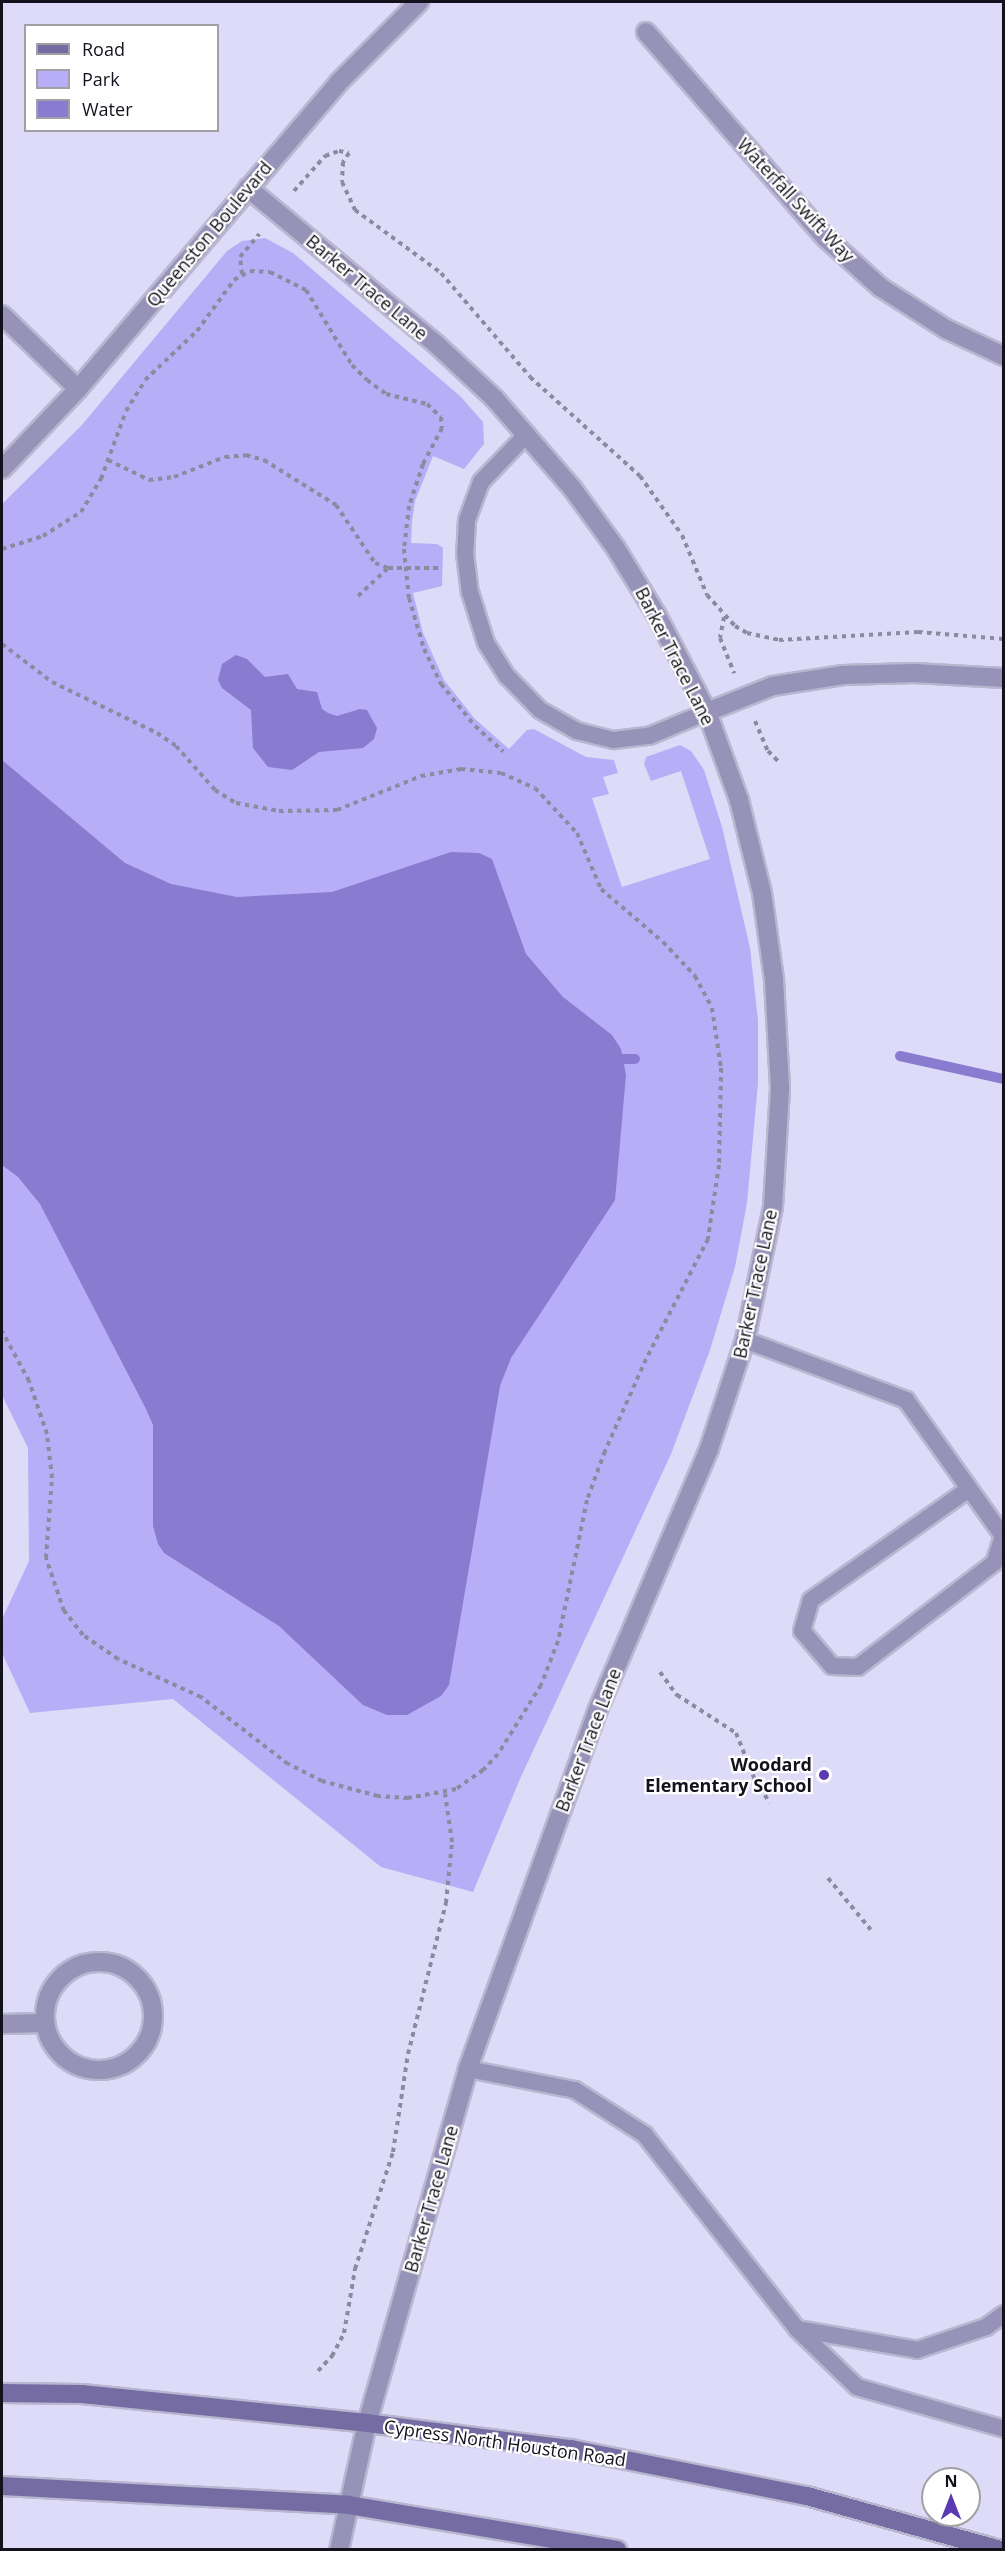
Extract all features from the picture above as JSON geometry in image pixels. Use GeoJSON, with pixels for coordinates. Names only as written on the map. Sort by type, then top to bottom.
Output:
{"type":"FeatureCollection","features":[{"type":"Feature","properties":{"kind":"main road","name":"Cypress North Houston Road"},"geometry":{"type":"LineString","coordinates":[[2,2394],[82,2394],[367,2423],[571,2449],[807,2496],[1000,2550]]}},
{"type":"Feature","properties":{"kind":"main road"},"geometry":{"type":"LineString","coordinates":[[2,2486],[349,2505],[617,2550]]}},
{"type":"Feature","properties":{"kind":"street","name":"Queenston Boulevard"},"geometry":{"type":"LineString","coordinates":[[2,469],[78,389],[338,83],[419,2]]}},
{"type":"Feature","properties":{"kind":"street","name":"Waterfall Swift Way"},"geometry":{"type":"LineString","coordinates":[[646,32],[826,238],[880,287],[946,329],[1004,356]]}},
{"type":"Feature","properties":{"kind":"street","name":"Barker Trace Lane"},"geometry":{"type":"LineString","coordinates":[[248,188],[436,344],[527,434],[615,547],[707,712],[739,800],[762,894],[774,980],[780,1078],[772,1207],[745,1340],[709,1449],[597,1712],[468,2069],[367,2423],[339,2550]]}},
{"type":"Feature","properties":{"kind":"street"},"geometry":{"type":"LineString","coordinates":[[2,315],[78,389]]}},
{"type":"Feature","properties":{"kind":"street"},"geometry":{"type":"LineString","coordinates":[[707,712],[772,686],[843,675],[914,673],[1004,678]]}},
{"type":"Feature","properties":{"kind":"street"},"geometry":{"type":"LineString","coordinates":[[101,1961],[119,1965],[135,1974],[147,1989],[153,2007],[147,2041],[123,2065],[106,2069],[74,2063],[60,2053],[45,2023],[46,2004],[53,1987],[66,1973],[82,1964],[101,1961]]}},
{"type":"Feature","properties":{"kind":"street"},"geometry":{"type":"LineString","coordinates":[[2,2024],[45,2023]]}},
{"type":"Feature","properties":{"kind":"lane"},"geometry":{"type":"LineString","coordinates":[[527,434],[481,482],[467,520],[465,553],[470,592],[486,643],[507,676],[540,710],[577,731],[614,740],[649,736],[707,712]]}},
{"type":"Feature","properties":{"kind":"lane"},"geometry":{"type":"LineString","coordinates":[[745,1340],[906,1400],[969,1489],[1002,1536],[994,1563],[858,1667],[832,1666],[802,1631],[811,1600],[969,1489]]}},
{"type":"Feature","properties":{"kind":"lane"},"geometry":{"type":"LineString","coordinates":[[468,2069],[575,2090],[645,2135],[796,2329],[857,2388],[1004,2429]]}},
{"type":"Feature","properties":{"kind":"lane"},"geometry":{"type":"LineString","coordinates":[[796,2329],[917,2350],[986,2327],[1004,2314]]}},
{"type":"Feature","properties":{"kind":"path"},"geometry":{"type":"LineString","coordinates":[[299,185],[325,156],[339,151],[349,153],[343,162],[342,182],[355,210],[441,273],[530,377],[640,476],[682,535],[707,595],[724,617],[747,633],[779,640],[918,632],[1004,639]]}},
{"type":"Feature","properties":{"kind":"path"},"geometry":{"type":"LineString","coordinates":[[242,274],[240,257],[255,238]]}},
{"type":"Feature","properties":{"kind":"path"},"geometry":{"type":"LineString","coordinates":[[2,549],[43,536],[81,512],[97,488],[126,411],[145,380],[198,331],[219,296],[242,274],[270,272],[306,290],[358,372],[386,393],[428,404],[441,417],[442,428],[423,464],[409,506],[405,567],[412,614],[430,665],[463,713],[503,751]]}},
{"type":"Feature","properties":{"kind":"path"},"geometry":{"type":"LineString","coordinates":[[108,460],[149,480],[174,477],[225,457],[246,455],[264,460],[336,505],[349,519],[369,558],[388,568],[444,568]]}},
{"type":"Feature","properties":{"kind":"path"},"geometry":{"type":"LineString","coordinates":[[358,596],[388,568]]}},
{"type":"Feature","properties":{"kind":"path"},"geometry":{"type":"LineString","coordinates":[[724,617],[720,638],[734,672]]}},
{"type":"Feature","properties":{"kind":"path"},"geometry":{"type":"LineString","coordinates":[[2,644],[61,687],[157,733],[176,746],[215,790],[252,807],[297,812],[337,810],[421,776],[461,769],[481,769],[519,779],[535,788],[568,819],[601,889],[678,957],[705,991],[712,1008],[720,1042],[721,1100],[719,1165],[708,1239],[605,1451],[587,1500],[558,1641],[541,1685],[520,1722],[491,1762],[470,1780],[445,1793],[408,1798],[378,1796],[322,1781],[288,1764],[201,1697],[118,1659],[83,1635],[64,1611],[46,1558],[52,1478],[47,1434],[29,1382],[2,1331]]}},
{"type":"Feature","properties":{"kind":"path"},"geometry":{"type":"LineString","coordinates":[[757,726],[779,762]]}},
{"type":"Feature","properties":{"kind":"path"},"geometry":{"type":"LineString","coordinates":[[660,1672],[677,1695],[736,1733],[755,1780],[770,1803]]}},
{"type":"Feature","properties":{"kind":"path"},"geometry":{"type":"LineString","coordinates":[[318,2371],[332,2356],[344,2333],[355,2269],[393,2152],[408,2054],[446,1903],[452,1842],[445,1793]]}},
{"type":"Feature","properties":{"kind":"path"},"geometry":{"type":"LineString","coordinates":[[828,1878],[871,1930]]}},
{"type":"Feature","properties":{"kind":"green space"},"geometry":{"type":"Polygon","coordinates":[[[265,238],[293,253],[460,396],[483,422],[484,444],[464,469],[433,456],[415,501],[411,543],[437,544],[443,548],[442,586],[413,593],[423,633],[444,680],[475,719],[509,749],[527,730],[534,729],[586,757],[614,760],[618,773],[603,777],[609,794],[592,798],[622,887],[710,859],[681,771],[651,781],[644,764],[646,757],[680,745],[691,751],[704,770],[722,827],[750,948],[758,1020],[758,1083],[747,1203],[735,1267],[710,1350],[671,1454],[520,1779],[473,1892],[381,1867],[173,1699],[30,1713],[2,1653],[2,1619],[29,1561],[28,1448],[2,1395],[2,504],[81,426],[227,251],[242,241],[265,238]]]}},
{"type":"Feature","properties":{"kind":"water"},"geometry":{"type":"Polygon","coordinates":[[[236,655],[247,659],[265,677],[288,674],[297,689],[317,692],[322,709],[328,713],[337,716],[360,709],[367,710],[377,728],[374,739],[363,748],[319,752],[292,770],[268,767],[253,748],[251,710],[222,688],[218,680],[222,664],[236,655]]]}},
{"type":"Feature","properties":{"kind":"water"},"geometry":{"type":"Polygon","coordinates":[[[2,760],[125,863],[171,884],[237,897],[332,892],[451,852],[479,853],[492,859],[526,954],[563,997],[612,1035],[621,1049],[626,1075],[615,1200],[511,1358],[500,1386],[449,1685],[441,1696],[407,1715],[387,1715],[363,1705],[279,1626],[164,1553],[158,1544],[153,1526],[153,1425],[40,1204],[18,1177],[2,1165],[2,760]]]}},
{"type":"Feature","properties":{"kind":"waterway"},"geometry":{"type":"LineString","coordinates":[[900,1056],[1004,1079]]}},
{"type":"Feature","properties":{"kind":"waterway"},"geometry":{"type":"LineString","coordinates":[[608,1059],[635,1059]]}},
{"type":"Feature","properties":{"kind":"place","name":"Woodard Elementary School"},"geometry":{"type":"Point","coordinates":[824,1775]}}]}
